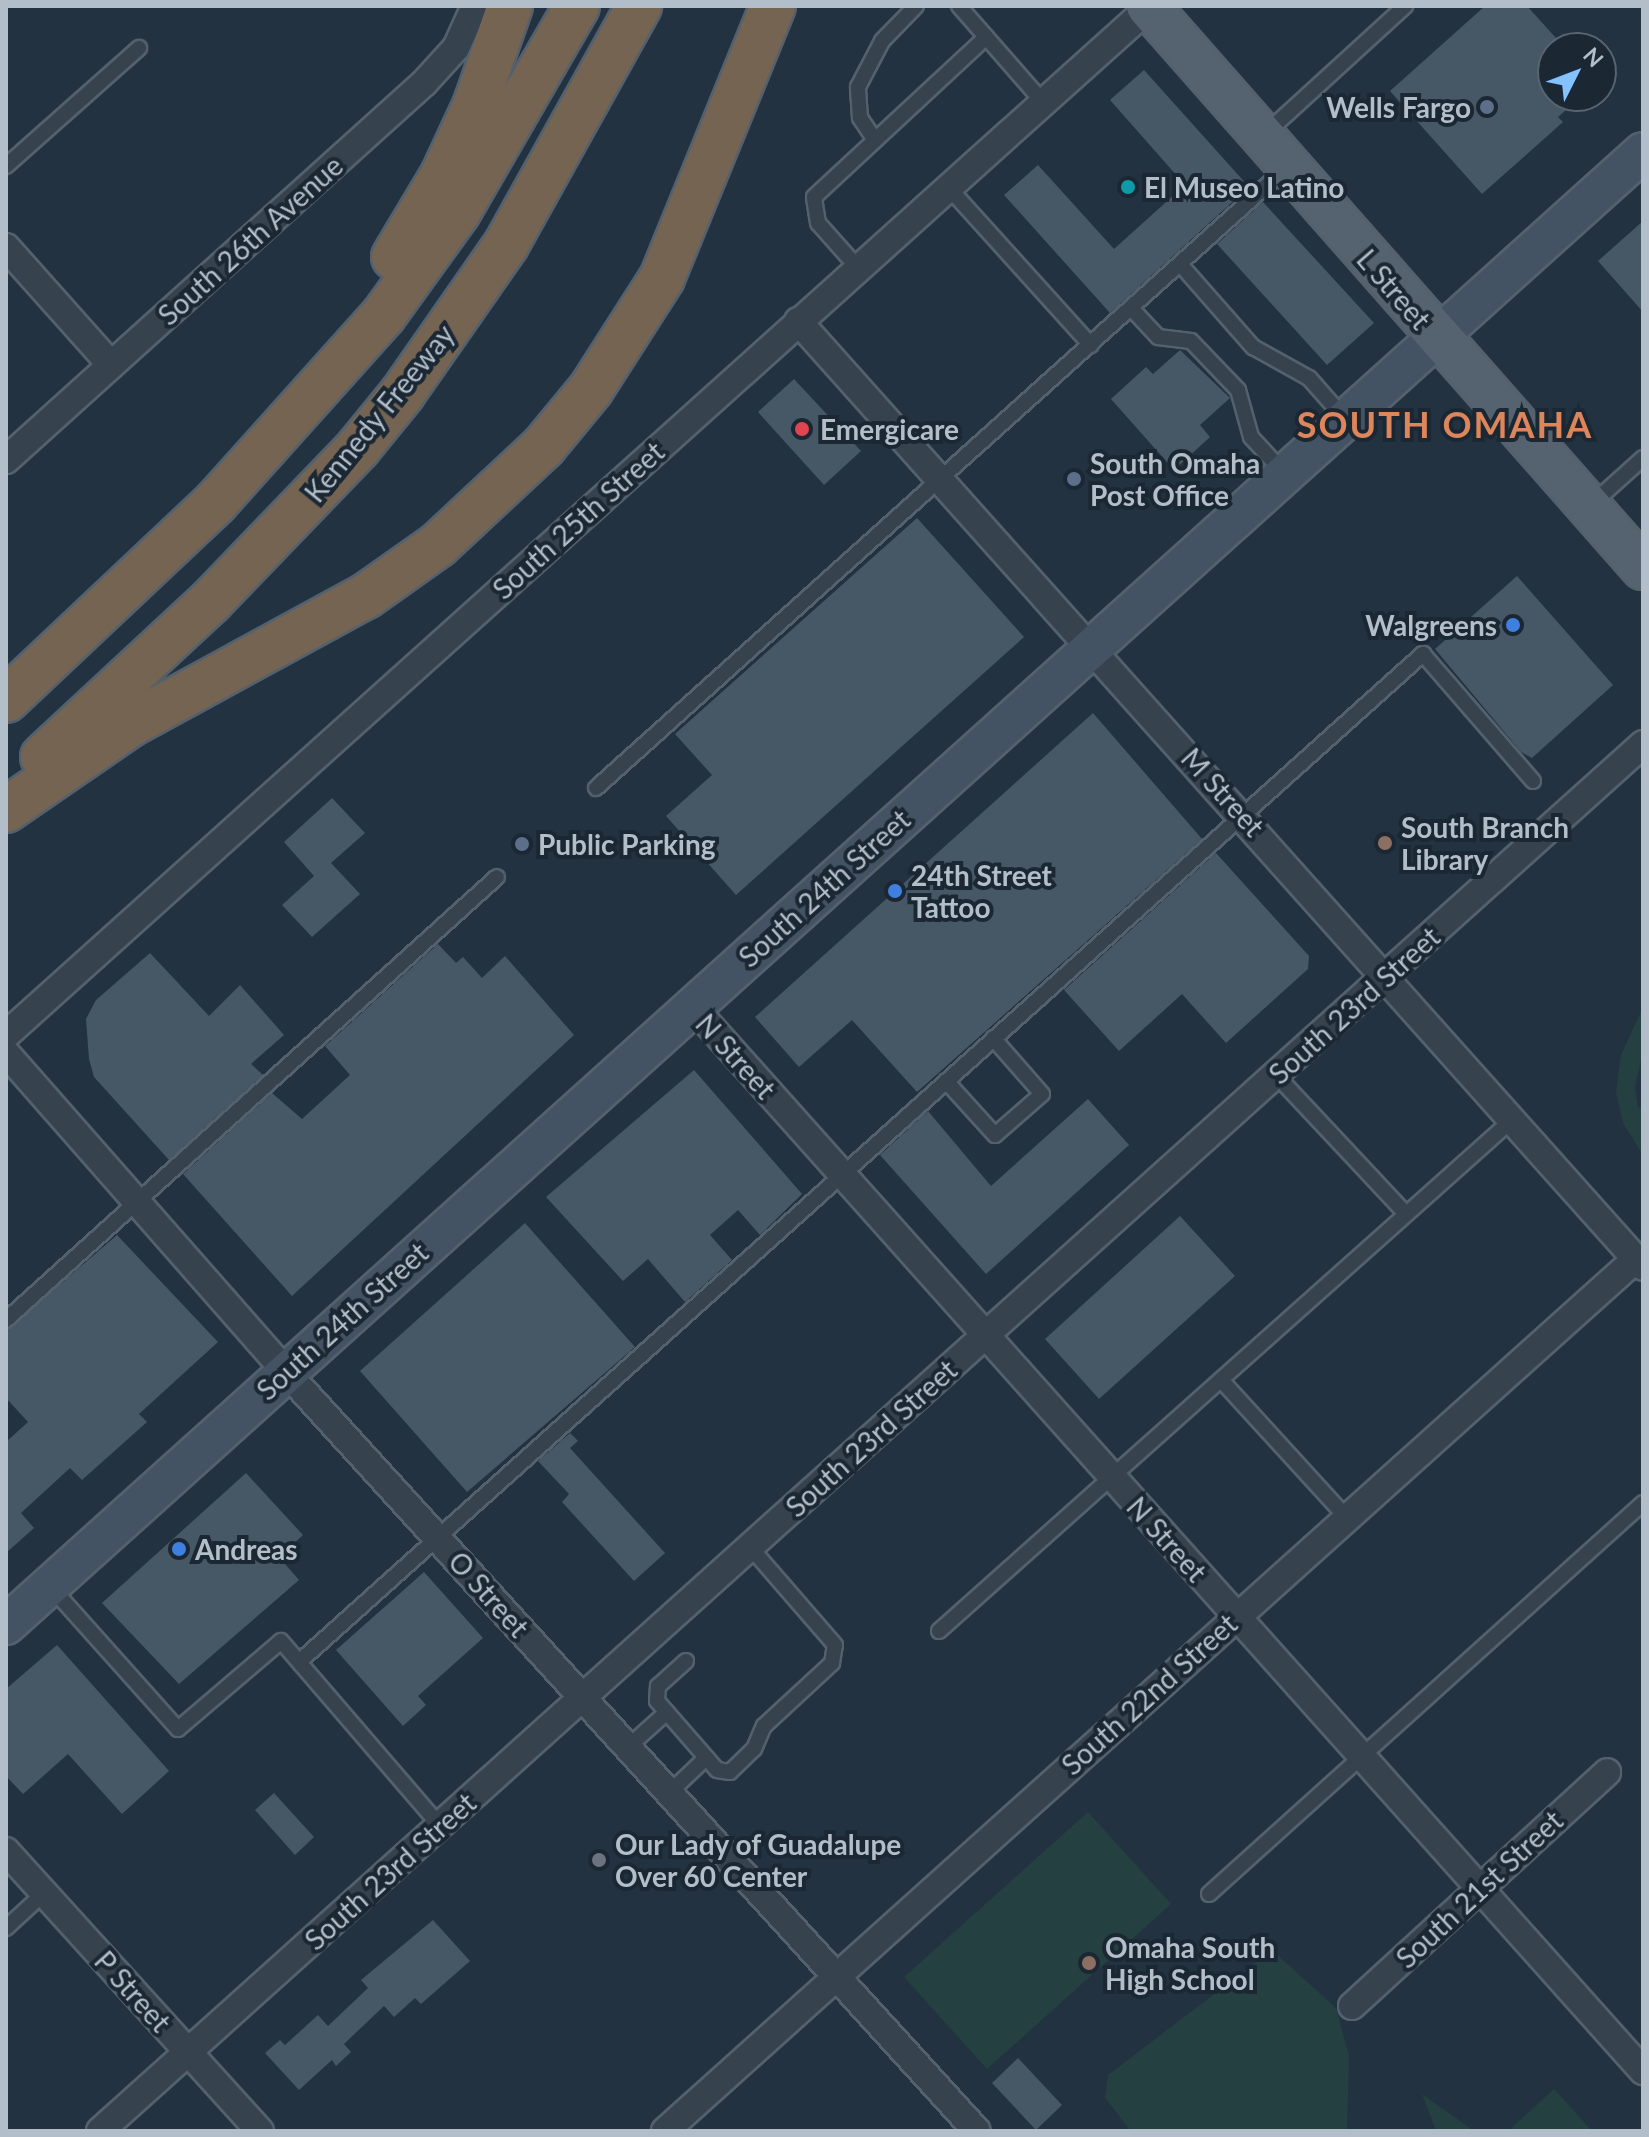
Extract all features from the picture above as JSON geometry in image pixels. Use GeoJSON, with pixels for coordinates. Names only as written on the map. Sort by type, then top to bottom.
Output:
{"type":"FeatureCollection","features":[{"type":"Feature","properties":{"kind":"highway"},"geometry":{"type":"LineString","coordinates":[[269,447],[443,175],[475,106],[510,6]]}},
{"type":"Feature","properties":{"kind":"highway","name":"Kennedy Freeway"},"geometry":{"type":"LineString","coordinates":[[6,700],[165,553],[269,447],[434,249],[531,93],[577,6]]}},
{"type":"Feature","properties":{"kind":"highway","name":"Kennedy Freeway"},"geometry":{"type":"LineString","coordinates":[[6,792],[210,602],[358,448],[506,245],[639,6]]}},
{"type":"Feature","properties":{"kind":"highway"},"geometry":{"type":"LineString","coordinates":[[6,810],[129,725],[366,596],[438,545],[544,446],[591,389],[662,278],[773,6]]}},
{"type":"Feature","properties":{"kind":"main road","name":"L Street"},"geometry":{"type":"LineString","coordinates":[[1148,6],[1437,339],[1643,568]]}},
{"type":"Feature","properties":{"kind":"main road","name":"South 24th Street"},"geometry":{"type":"LineString","coordinates":[[6,1625],[1643,152]]}},
{"type":"Feature","properties":{"kind":"street","name":"South 26th Avenue"},"geometry":{"type":"LineString","coordinates":[[6,460],[424,83],[456,48],[475,6]]}},
{"type":"Feature","properties":{"kind":"street","name":"South 25th Street"},"geometry":{"type":"LineString","coordinates":[[6,1035],[1148,6]]}},
{"type":"Feature","properties":{"kind":"street"},"geometry":{"type":"LineString","coordinates":[[6,247],[111,365]]}},
{"type":"Feature","properties":{"kind":"street","name":"M Street"},"geometry":{"type":"LineString","coordinates":[[798,321],[1243,815],[1639,1263]]}},
{"type":"Feature","properties":{"kind":"street","name":"South 23rd Street"},"geometry":{"type":"LineString","coordinates":[[100,2131],[1643,744]]}},
{"type":"Feature","properties":{"kind":"street","name":"N Street"},"geometry":{"type":"LineString","coordinates":[[692,1006],[1643,2071]]}},
{"type":"Feature","properties":{"kind":"street","name":"O Street"},"geometry":{"type":"LineString","coordinates":[[6,1053],[286,1372],[977,2131]]}},
{"type":"Feature","properties":{"kind":"street","name":"South 22nd Street"},"geometry":{"type":"LineString","coordinates":[[665,2131],[1346,1517],[1639,1263]]}},
{"type":"Feature","properties":{"kind":"street","name":"South 21st Street"},"geometry":{"type":"LineString","coordinates":[[1352,2006],[1607,1772]]}},
{"type":"Feature","properties":{"kind":"street","name":"P Street"},"geometry":{"type":"LineString","coordinates":[[6,1851],[260,2131]]}},
{"type":"Feature","properties":{"kind":"lane"},"geometry":{"type":"LineString","coordinates":[[875,140],[860,118],[858,87],[882,41],[916,6]]}},
{"type":"Feature","properties":{"kind":"lane"},"geometry":{"type":"LineString","coordinates":[[959,6],[1043,102]]}},
{"type":"Feature","properties":{"kind":"lane"},"geometry":{"type":"LineString","coordinates":[[596,788],[1180,264],[1405,6]]}},
{"type":"Feature","properties":{"kind":"lane"},"geometry":{"type":"LineString","coordinates":[[858,268],[812,209],[822,187],[986,37]]}},
{"type":"Feature","properties":{"kind":"lane"},"geometry":{"type":"LineString","coordinates":[[6,166],[139,48]]}},
{"type":"Feature","properties":{"kind":"lane"},"geometry":{"type":"LineString","coordinates":[[948,187],[1091,345]]}},
{"type":"Feature","properties":{"kind":"lane"},"geometry":{"type":"LineString","coordinates":[[1180,264],[1253,347],[1309,378],[1346,420]]}},
{"type":"Feature","properties":{"kind":"lane"},"geometry":{"type":"LineString","coordinates":[[1131,308],[1158,337],[1191,341],[1238,390],[1251,437],[1285,474]]}},
{"type":"Feature","properties":{"kind":"lane"},"geometry":{"type":"LineString","coordinates":[[1588,507],[1643,458]]}},
{"type":"Feature","properties":{"kind":"lane"},"geometry":{"type":"LineString","coordinates":[[299,1662],[1423,654],[1533,781]]}},
{"type":"Feature","properties":{"kind":"lane"},"geometry":{"type":"LineString","coordinates":[[6,1320],[497,877]]}},
{"type":"Feature","properties":{"kind":"lane"},"geometry":{"type":"LineString","coordinates":[[946,1081],[995,1135],[1042,1094],[993,1038]]}},
{"type":"Feature","properties":{"kind":"lane"},"geometry":{"type":"LineString","coordinates":[[1276,1075],[1406,1214]]}},
{"type":"Feature","properties":{"kind":"lane"},"geometry":{"type":"LineString","coordinates":[[939,1631],[1512,1120]]}},
{"type":"Feature","properties":{"kind":"lane"},"geometry":{"type":"LineString","coordinates":[[1221,1380],[1346,1517]]}},
{"type":"Feature","properties":{"kind":"lane"},"geometry":{"type":"LineString","coordinates":[[1209,1894],[1643,1503]]}},
{"type":"Feature","properties":{"kind":"lane"},"geometry":{"type":"LineString","coordinates":[[686,1661],[658,1686],[657,1701],[717,1770],[730,1772],[754,1749],[764,1726],[832,1663],[835,1645],[750,1547]]}},
{"type":"Feature","properties":{"kind":"lane"},"geometry":{"type":"LineString","coordinates":[[50,1585],[178,1729],[281,1641],[440,1826]]}},
{"type":"Feature","properties":{"kind":"lane"},"geometry":{"type":"LineString","coordinates":[[628,1747],[667,1712]]}},
{"type":"Feature","properties":{"kind":"lane"},"geometry":{"type":"LineString","coordinates":[[669,1793],[706,1758]]}},
{"type":"Feature","properties":{"kind":"lane"},"geometry":{"type":"LineString","coordinates":[[6,1928],[44,1893]]}},
{"type":"Feature","properties":{"kind":"green space"},"geometry":{"type":"Polygon","coordinates":[[[1643,1007],[1643,1051],[1635,1087],[1638,1108],[1643,1105],[1643,1155],[1623,1123],[1616,1092],[1621,1055],[1643,1007]]]}},
{"type":"Feature","properties":{"kind":"green space"},"geometry":{"type":"Polygon","coordinates":[[[1088,1812],[1171,1904],[987,2069],[904,1977],[1088,1812]]]}},
{"type":"Feature","properties":{"kind":"green space"},"geometry":{"type":"Polygon","coordinates":[[[1272,1950],[1336,2008],[1349,2056],[1347,2131],[1131,2131],[1105,2098],[1108,2075],[1272,1950]]]}},
{"type":"Feature","properties":{"kind":"green space"},"geometry":{"type":"Polygon","coordinates":[[[1554,2089],[1592,2131],[1508,2131],[1554,2089]]]}},
{"type":"Feature","properties":{"kind":"green space"},"geometry":{"type":"Polygon","coordinates":[[[1422,2094],[1474,2131],[1436,2131],[1422,2094]]]}},
{"type":"Feature","properties":{"kind":"building","name":"Wells Fargo"},"geometry":{"type":"Polygon","coordinates":[[[1485,6],[1527,6],[1551,32],[1537,32],[1537,112],[1564,112],[1558,117],[1563,122],[1482,194],[1390,91],[1485,6]]]}},
{"type":"Feature","properties":{"kind":"building"},"geometry":{"type":"Polygon","coordinates":[[[1144,70],[1249,187],[1110,313],[1004,195],[1038,165],[1114,249],[1185,185],[1110,100],[1144,70]]]}},
{"type":"Feature","properties":{"kind":"building"},"geometry":{"type":"Polygon","coordinates":[[[1263,202],[1374,323],[1327,365],[1217,244],[1263,202]]]}},
{"type":"Feature","properties":{"kind":"building"},"geometry":{"type":"Polygon","coordinates":[[[1643,221],[1643,312],[1598,261],[1643,221]]]}},
{"type":"Feature","properties":{"kind":"building"},"geometry":{"type":"Polygon","coordinates":[[[1180,350],[1230,398],[1200,425],[1210,437],[1174,470],[1111,399],[1146,367],[1153,374],[1180,350]]]}},
{"type":"Feature","properties":{"kind":"building"},"geometry":{"type":"Polygon","coordinates":[[[794,379],[861,451],[824,485],[758,412],[794,379]]]}},
{"type":"Feature","properties":{"kind":"building"},"geometry":{"type":"Polygon","coordinates":[[[917,518],[1024,637],[736,895],[666,816],[712,775],[675,734],[917,518]]]}},
{"type":"Feature","properties":{"kind":"building"},"geometry":{"type":"Polygon","coordinates":[[[1517,576],[1613,685],[1532,758],[1521,752],[1435,649],[1517,576]]]}},
{"type":"Feature","properties":{"kind":"building"},"geometry":{"type":"Polygon","coordinates":[[[1093,713],[1202,839],[917,1092],[852,1020],[799,1067],[755,1017],[1093,713]]]}},
{"type":"Feature","properties":{"kind":"building"},"geometry":{"type":"Polygon","coordinates":[[[332,798],[365,833],[331,863],[360,894],[312,937],[282,905],[314,876],[284,842],[332,798]]]}},
{"type":"Feature","properties":{"kind":"building"},"geometry":{"type":"Polygon","coordinates":[[[1216,853],[1309,956],[1308,969],[1226,1043],[1182,994],[1119,1051],[1064,990],[1216,853]]]}},
{"type":"Feature","properties":{"kind":"building"},"geometry":{"type":"Polygon","coordinates":[[[438,944],[456,963],[463,957],[482,978],[505,956],[574,1035],[292,1296],[183,1174],[272,1093],[302,1119],[350,1075],[325,1046],[438,944]]]}},
{"type":"Feature","properties":{"kind":"building"},"geometry":{"type":"Polygon","coordinates":[[[150,953],[209,1016],[240,985],[284,1035],[251,1064],[263,1075],[169,1160],[94,1077],[89,1059],[86,1019],[96,1000],[150,953]]]}},
{"type":"Feature","properties":{"kind":"building"},"geometry":{"type":"Polygon","coordinates":[[[694,1070],[802,1194],[760,1235],[738,1210],[710,1235],[732,1260],[685,1302],[648,1259],[623,1281],[546,1197],[694,1070]]]}},
{"type":"Feature","properties":{"kind":"building"},"geometry":{"type":"Polygon","coordinates":[[[1088,1099],[1129,1145],[986,1274],[880,1155],[928,1111],[991,1186],[1088,1099]]]}},
{"type":"Feature","properties":{"kind":"building"},"geometry":{"type":"Polygon","coordinates":[[[1180,1216],[1235,1276],[1099,1399],[1045,1339],[1180,1216]]]}},
{"type":"Feature","properties":{"kind":"building"},"geometry":{"type":"Polygon","coordinates":[[[525,1223],[635,1347],[467,1492],[360,1371],[525,1223]]]}},
{"type":"Feature","properties":{"kind":"building"},"geometry":{"type":"Polygon","coordinates":[[[117,1235],[218,1342],[139,1414],[147,1422],[82,1480],[70,1468],[21,1513],[34,1528],[6,1553],[6,1442],[28,1422],[6,1398],[6,1331],[117,1235]]]}},
{"type":"Feature","properties":{"kind":"building"},"geometry":{"type":"Polygon","coordinates":[[[570,1433],[578,1441],[570,1448],[665,1553],[634,1581],[562,1502],[569,1494],[538,1461],[570,1433]]]}},
{"type":"Feature","properties":{"kind":"building"},"geometry":{"type":"Polygon","coordinates":[[[246,1473],[303,1535],[279,1557],[299,1580],[179,1684],[102,1603],[246,1473]]]}},
{"type":"Feature","properties":{"kind":"building"},"geometry":{"type":"Polygon","coordinates":[[[424,1572],[483,1638],[418,1696],[426,1705],[403,1726],[336,1650],[424,1572]]]}},
{"type":"Feature","properties":{"kind":"building"},"geometry":{"type":"Polygon","coordinates":[[[57,1645],[169,1771],[122,1814],[68,1754],[23,1794],[6,1776],[6,1689],[57,1645]]]}},
{"type":"Feature","properties":{"kind":"building"},"geometry":{"type":"Polygon","coordinates":[[[274,1793],[314,1837],[295,1855],[255,1810],[274,1793]]]}},
{"type":"Feature","properties":{"kind":"building"},"geometry":{"type":"Polygon","coordinates":[[[433,1920],[470,1961],[421,2004],[415,1998],[394,2017],[384,2006],[344,2044],[351,2052],[336,2066],[332,2060],[299,2090],[265,2053],[280,2040],[285,2045],[318,2015],[328,2026],[368,1988],[361,1980],[433,1920]]]}},
{"type":"Feature","properties":{"kind":"building"},"geometry":{"type":"Polygon","coordinates":[[[1018,2058],[1062,2105],[1036,2130],[992,2083],[1018,2058]]]}},
{"type":"Feature","properties":{"kind":"place","name":"Wells Fargo"},"geometry":{"type":"Point","coordinates":[1487,107]}},
{"type":"Feature","properties":{"kind":"place","name":"El Museo Latino"},"geometry":{"type":"Point","coordinates":[1128,187]}},
{"type":"Feature","properties":{"kind":"place","name":"Emergicare"},"geometry":{"type":"Point","coordinates":[802,429]}},
{"type":"Feature","properties":{"kind":"place","name":"South Omaha Post Office"},"geometry":{"type":"Point","coordinates":[1074,479]}},
{"type":"Feature","properties":{"kind":"place","name":"Walgreens"},"geometry":{"type":"Point","coordinates":[1513,625]}},
{"type":"Feature","properties":{"kind":"place","name":"South Branch Library"},"geometry":{"type":"Point","coordinates":[1385,843]}},
{"type":"Feature","properties":{"kind":"place","name":"Public Parking"},"geometry":{"type":"Point","coordinates":[522,844]}},
{"type":"Feature","properties":{"kind":"place","name":"24th Street Tattoo"},"geometry":{"type":"Point","coordinates":[895,891]}},
{"type":"Feature","properties":{"kind":"place","name":"Andreas"},"geometry":{"type":"Point","coordinates":[179,1549]}},
{"type":"Feature","properties":{"kind":"place","name":"Our Lady of Guadalupe Over 60 Center"},"geometry":{"type":"Point","coordinates":[599,1860]}},
{"type":"Feature","properties":{"kind":"place","name":"Omaha South High School"},"geometry":{"type":"Point","coordinates":[1089,1963]}},
{"type":"Feature","properties":{"kind":"district","name":"SOUTH OMAHA"},"geometry":{"type":"Point","coordinates":[1445,425]}}]}
